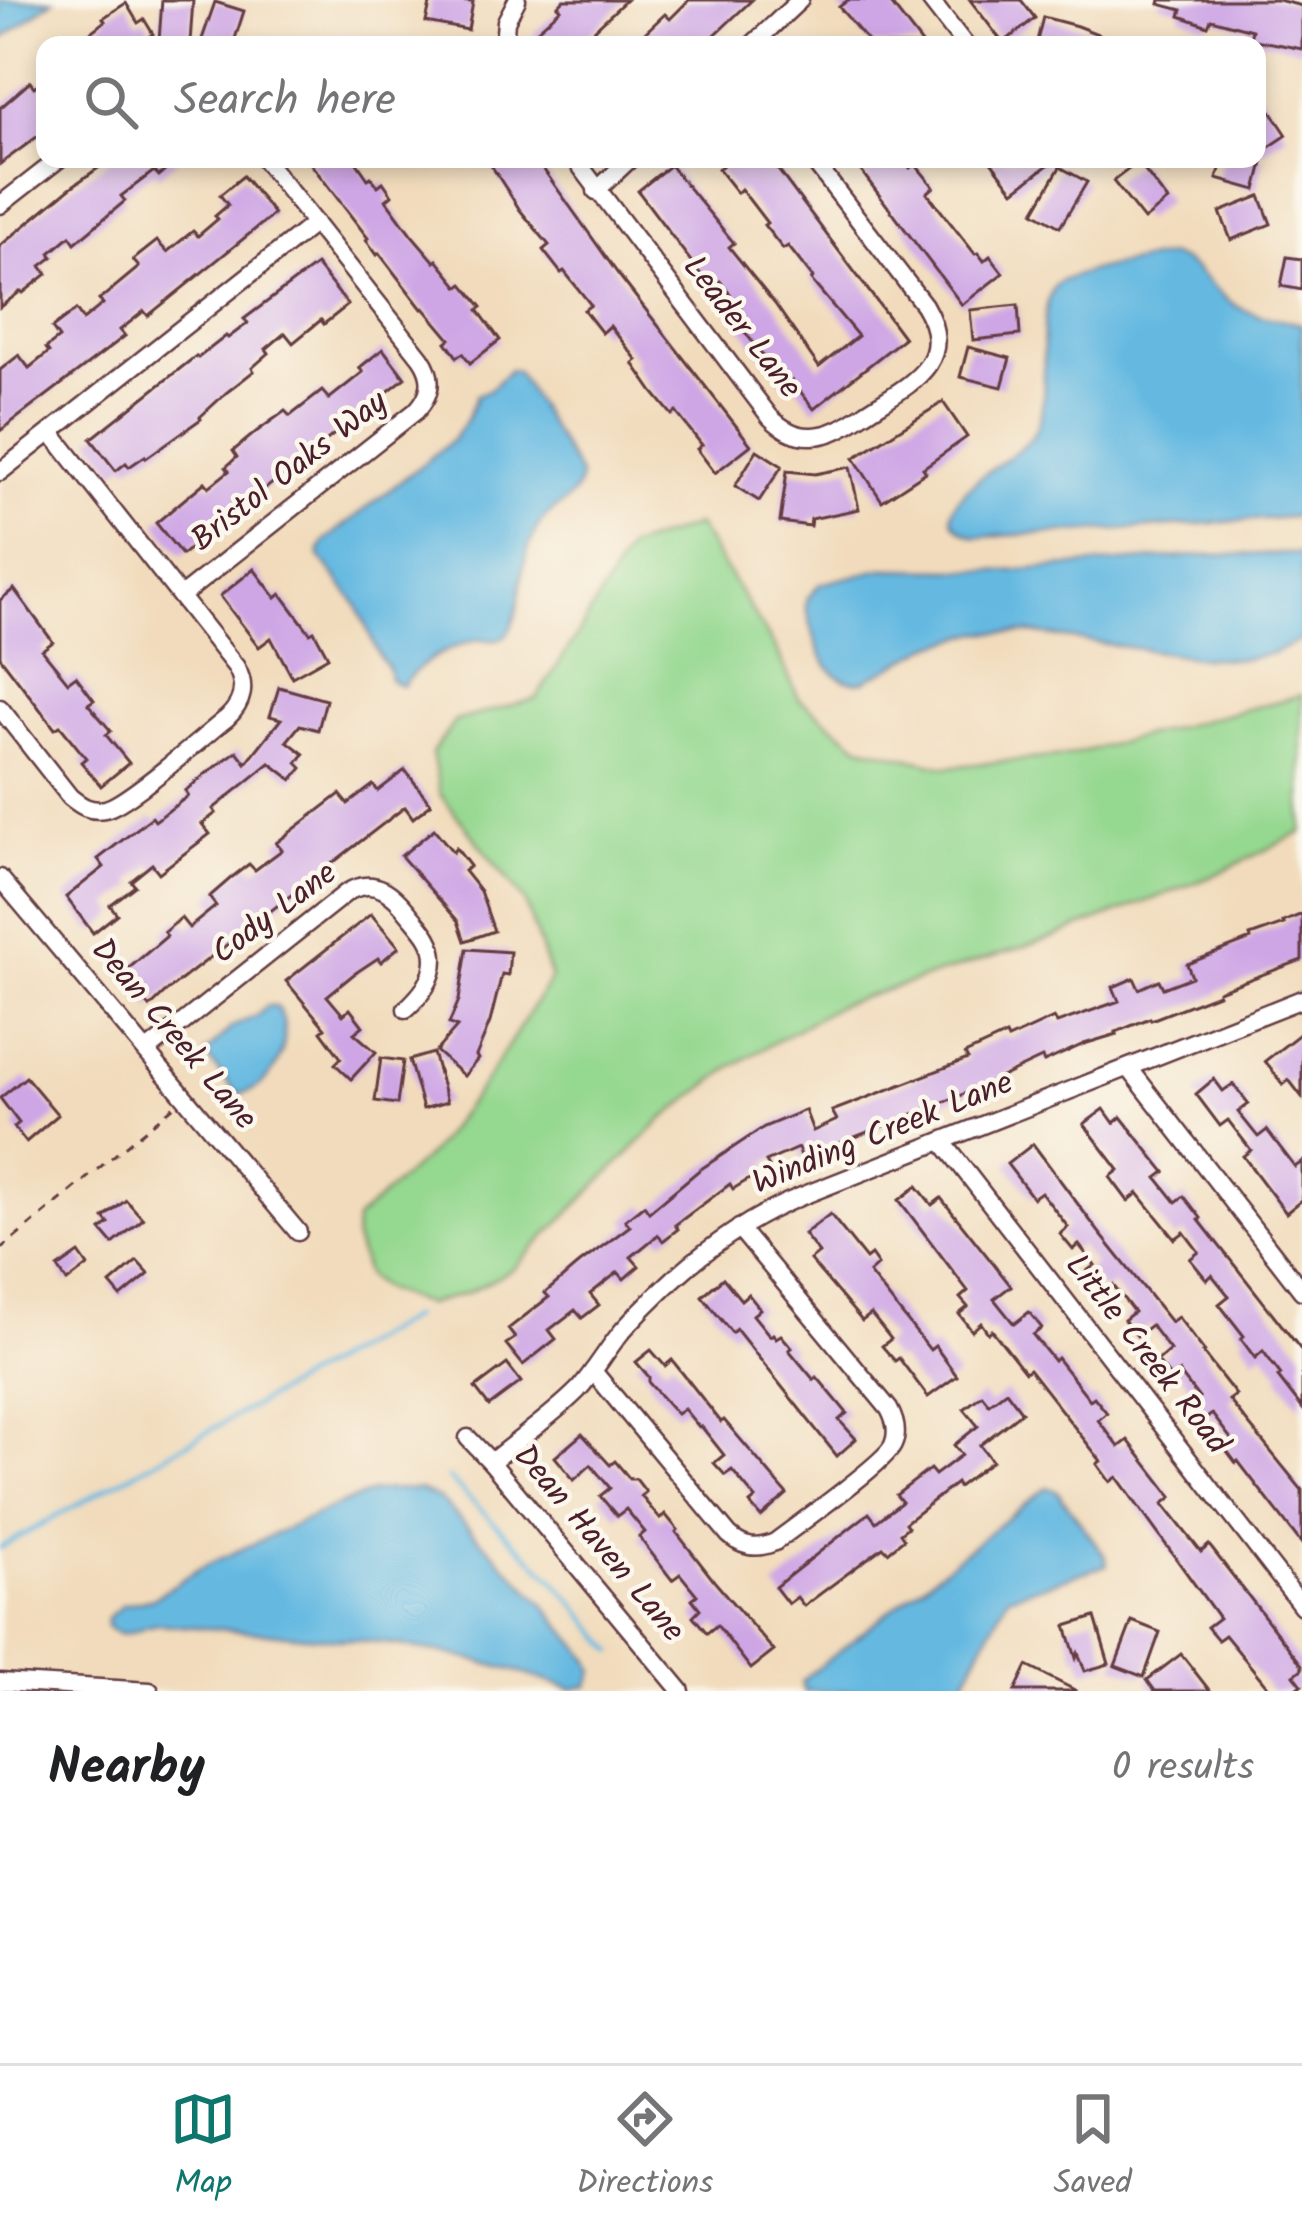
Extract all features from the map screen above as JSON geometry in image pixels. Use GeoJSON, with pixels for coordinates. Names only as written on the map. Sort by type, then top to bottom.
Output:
{"type":"FeatureCollection","features":[{"type":"Feature","properties":{"kind":"street"},"geometry":{"type":"LineString","coordinates":[[505,36],[506,21],[517,0]]}},
{"type":"Feature","properties":{"kind":"street"},"geometry":{"type":"LineString","coordinates":[[762,36],[800,0]]}},
{"type":"Feature","properties":{"kind":"street"},"geometry":{"type":"LineString","coordinates":[[930,0],[958,36]]}},
{"type":"Feature","properties":{"kind":"street"},"geometry":{"type":"LineString","coordinates":[[0,205],[47,168]]}},
{"type":"Feature","properties":{"kind":"street","name":"Bristol Oaks Way"},"geometry":{"type":"LineString","coordinates":[[181,596],[416,411],[429,392],[429,374],[421,358],[271,168]]}},
{"type":"Feature","properties":{"kind":"street","name":"Leader Lane"},"geometry":{"type":"LineString","coordinates":[[581,168],[770,417],[789,432],[818,436],[836,431],[918,379],[931,362],[936,339],[924,305],[819,168]]}},
{"type":"Feature","properties":{"kind":"street"},"geometry":{"type":"LineString","coordinates":[[596,191],[620,168]]}},
{"type":"Feature","properties":{"kind":"street"},"geometry":{"type":"LineString","coordinates":[[0,472],[315,223]]}},
{"type":"Feature","properties":{"kind":"street"},"geometry":{"type":"LineString","coordinates":[[0,708],[75,802],[99,810],[121,802],[227,718],[241,701],[239,673],[51,432]]}},
{"type":"Feature","properties":{"kind":"street","name":"Dean Creek Lane"},"geometry":{"type":"LineString","coordinates":[[0,878],[298,1232]]}},
{"type":"Feature","properties":{"kind":"street","name":"Cody Lane"},"geometry":{"type":"LineString","coordinates":[[146,1051],[359,886],[392,893],[432,945],[430,979],[406,1009]]}},
{"type":"Feature","properties":{"kind":"street","name":"Winding Creek Lane"},"geometry":{"type":"LineString","coordinates":[[491,1462],[566,1401],[631,1322],[739,1228],[781,1205],[1302,999]]}},
{"type":"Feature","properties":{"kind":"street"},"geometry":{"type":"LineString","coordinates":[[1130,1068],[1302,1291]]}},
{"type":"Feature","properties":{"kind":"street","name":"Little Creek Road"},"geometry":{"type":"LineString","coordinates":[[942,1141],[1302,1606]]}},
{"type":"Feature","properties":{"kind":"street"},"geometry":{"type":"LineString","coordinates":[[593,1371],[729,1535],[749,1546],[775,1542],[886,1455],[896,1434],[889,1408],[739,1228]]}},
{"type":"Feature","properties":{"kind":"street","name":"Dean Haven Lane"},"geometry":{"type":"LineString","coordinates":[[468,1438],[681,1691]]}},
{"type":"Feature","properties":{"kind":"street"},"geometry":{"type":"LineString","coordinates":[[0,1682],[150,1691]]}},
{"type":"Feature","properties":{"kind":"path"},"geometry":{"type":"LineString","coordinates":[[0,1250],[170,1112],[180,1090]]}},
{"type":"Feature","properties":{"kind":"green space"},"geometry":{"type":"Polygon","coordinates":[[[697,525],[777,651],[799,699],[860,746],[945,767],[1066,756],[1302,695],[1302,832],[1210,877],[1046,940],[839,1005],[731,1067],[662,1120],[513,1269],[469,1292],[426,1305],[384,1290],[367,1277],[355,1239],[356,1220],[432,1151],[487,1079],[551,978],[525,902],[440,794],[432,753],[455,721],[536,699],[628,548],[697,525]]]}},
{"type":"Feature","properties":{"kind":"water"},"geometry":{"type":"Polygon","coordinates":[[[0,0],[53,0],[0,41],[0,0]]]}},
{"type":"Feature","properties":{"kind":"water"},"geometry":{"type":"Polygon","coordinates":[[[1170,256],[1189,265],[1238,307],[1302,324],[1302,516],[976,537],[957,526],[952,514],[958,500],[1031,438],[1038,426],[1044,392],[1045,321],[1055,286],[1091,271],[1170,256]]]}},
{"type":"Feature","properties":{"kind":"water"},"geometry":{"type":"Polygon","coordinates":[[[510,370],[517,372],[580,476],[578,485],[535,533],[507,634],[442,653],[402,686],[390,680],[356,603],[320,557],[320,550],[326,540],[452,441],[477,395],[510,370]]]}},
{"type":"Feature","properties":{"kind":"water"},"geometry":{"type":"Polygon","coordinates":[[[1302,554],[1302,640],[1245,659],[1202,658],[1031,633],[979,632],[931,646],[864,681],[850,681],[838,676],[823,657],[806,606],[820,584],[882,569],[1010,571],[1207,555],[1302,554]]]}},
{"type":"Feature","properties":{"kind":"water"},"geometry":{"type":"Polygon","coordinates":[[[266,1006],[276,1006],[282,1018],[279,1060],[262,1083],[237,1094],[205,1054],[232,1027],[266,1006]]]}},
{"type":"Feature","properties":{"kind":"water"},"geometry":{"type":"Polygon","coordinates":[[[1047,1487],[1058,1492],[1107,1565],[1008,1596],[959,1691],[804,1691],[806,1677],[1047,1487]]]}},
{"type":"Feature","properties":{"kind":"water"},"geometry":{"type":"Polygon","coordinates":[[[395,1489],[420,1490],[440,1499],[542,1602],[589,1659],[594,1671],[588,1686],[572,1689],[449,1654],[378,1642],[159,1624],[119,1633],[107,1626],[107,1618],[123,1605],[154,1598],[200,1568],[341,1504],[395,1489]]]}},
{"type":"Feature","properties":{"kind":"building"},"geometry":{"type":"Polygon","coordinates":[[[162,0],[193,0],[190,36],[159,36],[162,0]]]}},
{"type":"Feature","properties":{"kind":"building"},"geometry":{"type":"Polygon","coordinates":[[[431,0],[473,2],[468,30],[426,22],[431,0]]]}},
{"type":"Feature","properties":{"kind":"building"},"geometry":{"type":"Polygon","coordinates":[[[564,0],[626,0],[588,36],[535,36],[561,9],[558,6],[564,0]]]}},
{"type":"Feature","properties":{"kind":"building"},"geometry":{"type":"Polygon","coordinates":[[[689,0],[752,0],[714,36],[642,36],[665,14],[670,19],[689,0]]]}},
{"type":"Feature","properties":{"kind":"building"},"geometry":{"type":"Polygon","coordinates":[[[848,0],[888,0],[916,36],[863,36],[839,7],[848,0]]]}},
{"type":"Feature","properties":{"kind":"building"},"geometry":{"type":"Polygon","coordinates":[[[970,0],[1021,0],[1035,18],[1012,36],[998,36],[970,0]]]}},
{"type":"Feature","properties":{"kind":"building"},"geometry":{"type":"Polygon","coordinates":[[[1160,0],[1278,0],[1302,6],[1302,49],[1266,42],[1266,36],[1251,36],[1252,30],[1211,19],[1208,26],[1180,16],[1182,10],[1159,4],[1160,0]]]}},
{"type":"Feature","properties":{"kind":"building"},"geometry":{"type":"Polygon","coordinates":[[[215,2],[244,11],[236,36],[203,36],[215,2]]]}},
{"type":"Feature","properties":{"kind":"building"},"geometry":{"type":"Polygon","coordinates":[[[126,3],[138,23],[144,19],[153,34],[86,36],[126,3]]]}},
{"type":"Feature","properties":{"kind":"building"},"geometry":{"type":"Polygon","coordinates":[[[1043,17],[1103,36],[1038,36],[1043,17]]]}},
{"type":"Feature","properties":{"kind":"building"},"geometry":{"type":"Polygon","coordinates":[[[30,82],[36,138],[0,164],[0,108],[30,82]]]}},
{"type":"Feature","properties":{"kind":"building"},"geometry":{"type":"Polygon","coordinates":[[[1266,104],[1287,135],[1266,149],[1266,104]]]}},
{"type":"Feature","properties":{"kind":"building"},"geometry":{"type":"Polygon","coordinates":[[[98,168],[168,168],[159,176],[154,171],[121,196],[125,201],[75,243],[70,236],[41,266],[47,274],[0,307],[0,246],[98,168]]]}},
{"type":"Feature","properties":{"kind":"building"},"geometry":{"type":"Polygon","coordinates":[[[314,168],[360,168],[378,186],[383,182],[392,195],[386,200],[411,234],[459,287],[463,284],[500,340],[470,363],[463,353],[457,357],[446,342],[450,339],[377,255],[314,168]]]}},
{"type":"Feature","properties":{"kind":"building"},"geometry":{"type":"Polygon","coordinates":[[[493,168],[542,168],[751,445],[715,473],[697,449],[702,445],[653,392],[633,363],[637,360],[610,326],[602,333],[584,310],[591,305],[543,250],[549,245],[493,168]]]}},
{"type":"Feature","properties":{"kind":"building"},"geometry":{"type":"Polygon","coordinates":[[[672,168],[734,243],[729,247],[819,367],[858,336],[788,246],[783,249],[741,189],[737,193],[718,169],[777,168],[904,338],[814,409],[792,381],[786,386],[732,315],[741,308],[720,281],[711,288],[638,191],[672,168]]]}},
{"type":"Feature","properties":{"kind":"building"},"geometry":{"type":"Polygon","coordinates":[[[859,168],[918,168],[934,187],[927,193],[975,254],[984,261],[990,256],[1003,273],[962,305],[859,168]]]}},
{"type":"Feature","properties":{"kind":"building"},"geometry":{"type":"Polygon","coordinates":[[[996,168],[1044,168],[1014,191],[996,168]]]}},
{"type":"Feature","properties":{"kind":"building"},"geometry":{"type":"Polygon","coordinates":[[[1059,168],[1087,182],[1060,227],[1034,212],[1059,168]]]}},
{"type":"Feature","properties":{"kind":"building"},"geometry":{"type":"Polygon","coordinates":[[[1130,168],[1143,168],[1168,201],[1144,220],[1113,181],[1130,168]]]}},
{"type":"Feature","properties":{"kind":"building"},"geometry":{"type":"Polygon","coordinates":[[[1220,168],[1262,168],[1256,190],[1217,179],[1220,168]]]}},
{"type":"Feature","properties":{"kind":"building"},"geometry":{"type":"Polygon","coordinates":[[[243,176],[274,214],[148,316],[144,311],[120,330],[125,336],[0,431],[0,370],[19,355],[29,368],[49,352],[46,348],[59,338],[52,328],[76,310],[83,320],[103,304],[99,300],[139,267],[133,260],[157,241],[167,252],[193,231],[198,236],[228,205],[220,195],[243,176]]]}},
{"type":"Feature","properties":{"kind":"building"},"geometry":{"type":"Polygon","coordinates":[[[1260,196],[1271,224],[1231,240],[1220,212],[1260,196]]]}},
{"type":"Feature","properties":{"kind":"building"},"geometry":{"type":"Polygon","coordinates":[[[1287,257],[1302,259],[1302,290],[1281,286],[1287,257]]]}},
{"type":"Feature","properties":{"kind":"building"},"geometry":{"type":"Polygon","coordinates":[[[316,265],[348,305],[293,343],[285,333],[266,349],[269,353],[254,371],[201,419],[146,458],[116,471],[91,439],[196,356],[248,323],[244,319],[316,265]]]}},
{"type":"Feature","properties":{"kind":"building"},"geometry":{"type":"Polygon","coordinates":[[[1018,305],[1020,335],[973,340],[970,310],[1018,305]]]}},
{"type":"Feature","properties":{"kind":"building"},"geometry":{"type":"Polygon","coordinates":[[[968,347],[1010,358],[1002,387],[960,377],[968,347]]]}},
{"type":"Feature","properties":{"kind":"building"},"geometry":{"type":"Polygon","coordinates":[[[383,349],[405,378],[182,555],[156,523],[205,482],[209,487],[229,471],[226,467],[237,457],[233,451],[256,432],[285,411],[290,416],[322,391],[329,399],[383,349]]]}},
{"type":"Feature","properties":{"kind":"building"},"geometry":{"type":"Polygon","coordinates":[[[943,402],[967,437],[882,501],[854,458],[943,402]]]}},
{"type":"Feature","properties":{"kind":"building"},"geometry":{"type":"Polygon","coordinates":[[[757,450],[782,466],[759,501],[735,486],[757,450]]]}},
{"type":"Feature","properties":{"kind":"building"},"geometry":{"type":"Polygon","coordinates":[[[850,467],[859,509],[811,519],[810,526],[780,522],[787,471],[815,474],[850,467]]]}},
{"type":"Feature","properties":{"kind":"building"},"geometry":{"type":"Polygon","coordinates":[[[254,569],[276,598],[281,594],[310,633],[314,631],[328,657],[292,677],[271,638],[259,647],[220,596],[254,569]]]}},
{"type":"Feature","properties":{"kind":"building"},"geometry":{"type":"Polygon","coordinates":[[[14,589],[53,642],[42,650],[68,682],[76,676],[94,700],[88,704],[111,731],[106,735],[129,763],[101,786],[81,762],[86,758],[60,726],[55,729],[0,657],[0,600],[14,589]]]}},
{"type":"Feature","properties":{"kind":"building"},"geometry":{"type":"Polygon","coordinates":[[[279,687],[326,700],[318,730],[300,725],[287,741],[304,754],[297,763],[302,768],[292,780],[270,763],[213,809],[216,813],[202,824],[210,834],[159,873],[152,864],[131,881],[135,886],[110,905],[117,914],[93,933],[66,897],[104,867],[98,859],[188,796],[185,791],[208,772],[237,751],[246,763],[281,719],[270,716],[279,687]]]}},
{"type":"Feature","properties":{"kind":"building"},"geometry":{"type":"Polygon","coordinates":[[[405,770],[431,804],[413,818],[405,807],[150,1007],[122,974],[181,918],[189,928],[216,906],[209,897],[249,864],[255,870],[282,850],[276,843],[340,794],[348,804],[373,785],[378,791],[405,770]]]}},
{"type":"Feature","properties":{"kind":"building"},"geometry":{"type":"Polygon","coordinates":[[[434,829],[470,866],[464,871],[480,891],[494,931],[465,941],[458,921],[401,856],[434,829]]]}},
{"type":"Feature","properties":{"kind":"building"},"geometry":{"type":"Polygon","coordinates":[[[371,914],[399,947],[327,996],[343,1015],[350,1009],[363,1026],[354,1033],[376,1052],[351,1079],[335,1064],[341,1058],[321,1031],[325,1028],[286,981],[371,914]]]}},
{"type":"Feature","properties":{"kind":"building"},"geometry":{"type":"Polygon","coordinates":[[[1302,914],[1302,960],[1044,1062],[1042,1058],[802,1158],[798,1148],[766,1162],[769,1167],[733,1189],[730,1184],[675,1225],[678,1229],[663,1241],[658,1235],[631,1257],[639,1266],[624,1279],[618,1272],[590,1294],[599,1305],[582,1318],[575,1310],[549,1330],[556,1339],[523,1365],[506,1344],[515,1338],[508,1329],[549,1297],[545,1293],[580,1263],[630,1226],[625,1220],[644,1205],[649,1212],[698,1171],[764,1127],[805,1110],[813,1131],[837,1120],[832,1111],[968,1059],[965,1054],[1006,1035],[1008,1039],[1054,1018],[1057,1023],[1119,1001],[1113,987],[1134,978],[1139,989],[1159,980],[1163,988],[1192,977],[1187,964],[1302,914]]]}},
{"type":"Feature","properties":{"kind":"building"},"geometry":{"type":"Polygon","coordinates":[[[467,949],[510,952],[508,975],[502,974],[478,1059],[464,1076],[436,1051],[457,1027],[449,1024],[459,1000],[467,949]]]}},
{"type":"Feature","properties":{"kind":"building"},"geometry":{"type":"Polygon","coordinates":[[[1302,1032],[1302,1097],[1289,1080],[1283,1085],[1265,1061],[1302,1032]]]}},
{"type":"Feature","properties":{"kind":"building"},"geometry":{"type":"Polygon","coordinates":[[[433,1053],[447,1102],[423,1109],[409,1060],[433,1053]]]}},
{"type":"Feature","properties":{"kind":"building"},"geometry":{"type":"Polygon","coordinates":[[[381,1058],[403,1061],[397,1104],[375,1101],[381,1058]]]}},
{"type":"Feature","properties":{"kind":"building"},"geometry":{"type":"Polygon","coordinates":[[[26,1077],[58,1115],[26,1142],[14,1127],[19,1123],[0,1098],[26,1077]]]}},
{"type":"Feature","properties":{"kind":"building"},"geometry":{"type":"Polygon","coordinates":[[[1214,1079],[1223,1091],[1233,1084],[1249,1104],[1238,1112],[1258,1137],[1267,1130],[1295,1167],[1302,1162],[1302,1200],[1286,1213],[1243,1156],[1251,1150],[1228,1120],[1220,1126],[1196,1094],[1214,1079]]]}},
{"type":"Feature","properties":{"kind":"building"},"geometry":{"type":"Polygon","coordinates":[[[1104,1109],[1114,1123],[1121,1117],[1165,1172],[1157,1178],[1176,1202],[1184,1196],[1302,1351],[1302,1408],[1263,1351],[1255,1358],[1241,1339],[1244,1336],[1219,1304],[1229,1296],[1190,1259],[1199,1252],[1184,1232],[1175,1239],[1138,1193],[1128,1201],[1110,1177],[1119,1170],[1084,1124],[1104,1109]]]}},
{"type":"Feature","properties":{"kind":"building"},"geometry":{"type":"Polygon","coordinates":[[[1033,1144],[1171,1322],[1178,1317],[1236,1395],[1229,1400],[1302,1490],[1302,1544],[1224,1447],[1232,1440],[1212,1414],[1203,1421],[1190,1405],[1199,1398],[1179,1372],[1171,1378],[1157,1361],[1170,1350],[1151,1325],[1137,1336],[1124,1320],[1134,1312],[1113,1285],[1104,1292],[1087,1271],[1095,1265],[1079,1245],[1073,1250],[1060,1234],[1068,1227],[1041,1192],[1033,1198],[1007,1164],[1033,1144]]]}},
{"type":"Feature","properties":{"kind":"building"},"geometry":{"type":"Polygon","coordinates":[[[917,1186],[932,1205],[941,1198],[1011,1286],[994,1299],[1014,1324],[1029,1312],[1042,1328],[1033,1335],[1107,1413],[1098,1420],[1119,1447],[1128,1440],[1172,1497],[1163,1504],[1201,1552],[1209,1545],[1302,1665],[1294,1675],[1302,1685],[1294,1691],[1271,1691],[1225,1635],[1218,1640],[1207,1627],[1219,1618],[1117,1477],[1110,1482],[1097,1464],[1101,1461],[992,1330],[988,1333],[981,1323],[972,1331],[959,1314],[968,1307],[960,1298],[968,1291],[899,1200],[917,1186]]]}},
{"type":"Feature","properties":{"kind":"building"},"geometry":{"type":"Polygon","coordinates":[[[126,1200],[143,1219],[113,1244],[101,1230],[109,1224],[104,1218],[126,1200]]]}},
{"type":"Feature","properties":{"kind":"building"},"geometry":{"type":"Polygon","coordinates":[[[830,1214],[866,1259],[871,1255],[878,1265],[869,1273],[930,1350],[935,1346],[957,1376],[928,1397],[899,1358],[895,1361],[882,1346],[891,1339],[871,1314],[862,1321],[810,1260],[819,1253],[804,1234],[830,1214]]]}},
{"type":"Feature","properties":{"kind":"building"},"geometry":{"type":"Polygon","coordinates":[[[79,1253],[88,1266],[67,1282],[58,1268],[79,1253]]]}},
{"type":"Feature","properties":{"kind":"building"},"geometry":{"type":"Polygon","coordinates":[[[137,1261],[149,1274],[121,1297],[110,1284],[137,1261]]]}},
{"type":"Feature","properties":{"kind":"building"},"geometry":{"type":"Polygon","coordinates":[[[723,1278],[741,1300],[748,1294],[760,1309],[753,1315],[770,1336],[781,1335],[814,1380],[817,1377],[847,1413],[839,1420],[856,1439],[837,1456],[736,1329],[732,1333],[702,1296],[723,1278]]]}},
{"type":"Feature","properties":{"kind":"building"},"geometry":{"type":"Polygon","coordinates":[[[651,1350],[665,1366],[672,1360],[787,1494],[761,1517],[750,1504],[756,1499],[732,1470],[725,1475],[714,1463],[724,1455],[701,1426],[684,1409],[677,1414],[649,1383],[636,1362],[651,1350]]]}},
{"type":"Feature","properties":{"kind":"building"},"geometry":{"type":"Polygon","coordinates":[[[507,1364],[521,1382],[489,1406],[475,1388],[507,1364]]]}},
{"type":"Feature","properties":{"kind":"building"},"geometry":{"type":"Polygon","coordinates":[[[1006,1391],[1022,1412],[980,1445],[992,1461],[905,1523],[908,1527],[900,1533],[904,1539],[888,1552],[883,1547],[804,1606],[797,1597],[788,1604],[775,1587],[869,1513],[876,1522],[902,1502],[896,1495],[930,1469],[935,1475],[962,1455],[954,1445],[978,1426],[964,1409],[982,1395],[989,1404],[1006,1391]]]}},
{"type":"Feature","properties":{"kind":"building"},"geometry":{"type":"Polygon","coordinates":[[[582,1434],[610,1465],[615,1461],[630,1479],[636,1479],[646,1492],[641,1496],[660,1519],[665,1514],[774,1651],[751,1669],[717,1625],[707,1633],[693,1616],[700,1609],[692,1599],[697,1595],[680,1574],[672,1580],[639,1537],[645,1532],[626,1509],[617,1516],[600,1496],[610,1488],[591,1465],[574,1480],[555,1457],[582,1434]]]}},
{"type":"Feature","properties":{"kind":"building"},"geometry":{"type":"Polygon","coordinates":[[[1095,1617],[1109,1664],[1085,1671],[1066,1626],[1095,1617]]]}},
{"type":"Feature","properties":{"kind":"building"},"geometry":{"type":"Polygon","coordinates":[[[1132,1621],[1160,1632],[1144,1677],[1115,1666],[1132,1621]]]}},
{"type":"Feature","properties":{"kind":"building"},"geometry":{"type":"Polygon","coordinates":[[[1181,1654],[1210,1691],[1155,1691],[1147,1680],[1181,1654]]]}},
{"type":"Feature","properties":{"kind":"building"},"geometry":{"type":"Polygon","coordinates":[[[1027,1666],[1077,1691],[1015,1691],[1027,1666]]]}},
{"type":"Feature","properties":{"kind":"waterway"},"geometry":{"type":"LineString","coordinates":[[0,1548],[412,1317]]}},
{"type":"Feature","properties":{"kind":"waterway"},"geometry":{"type":"LineString","coordinates":[[448,1478],[557,1583],[614,1651]]}}]}
